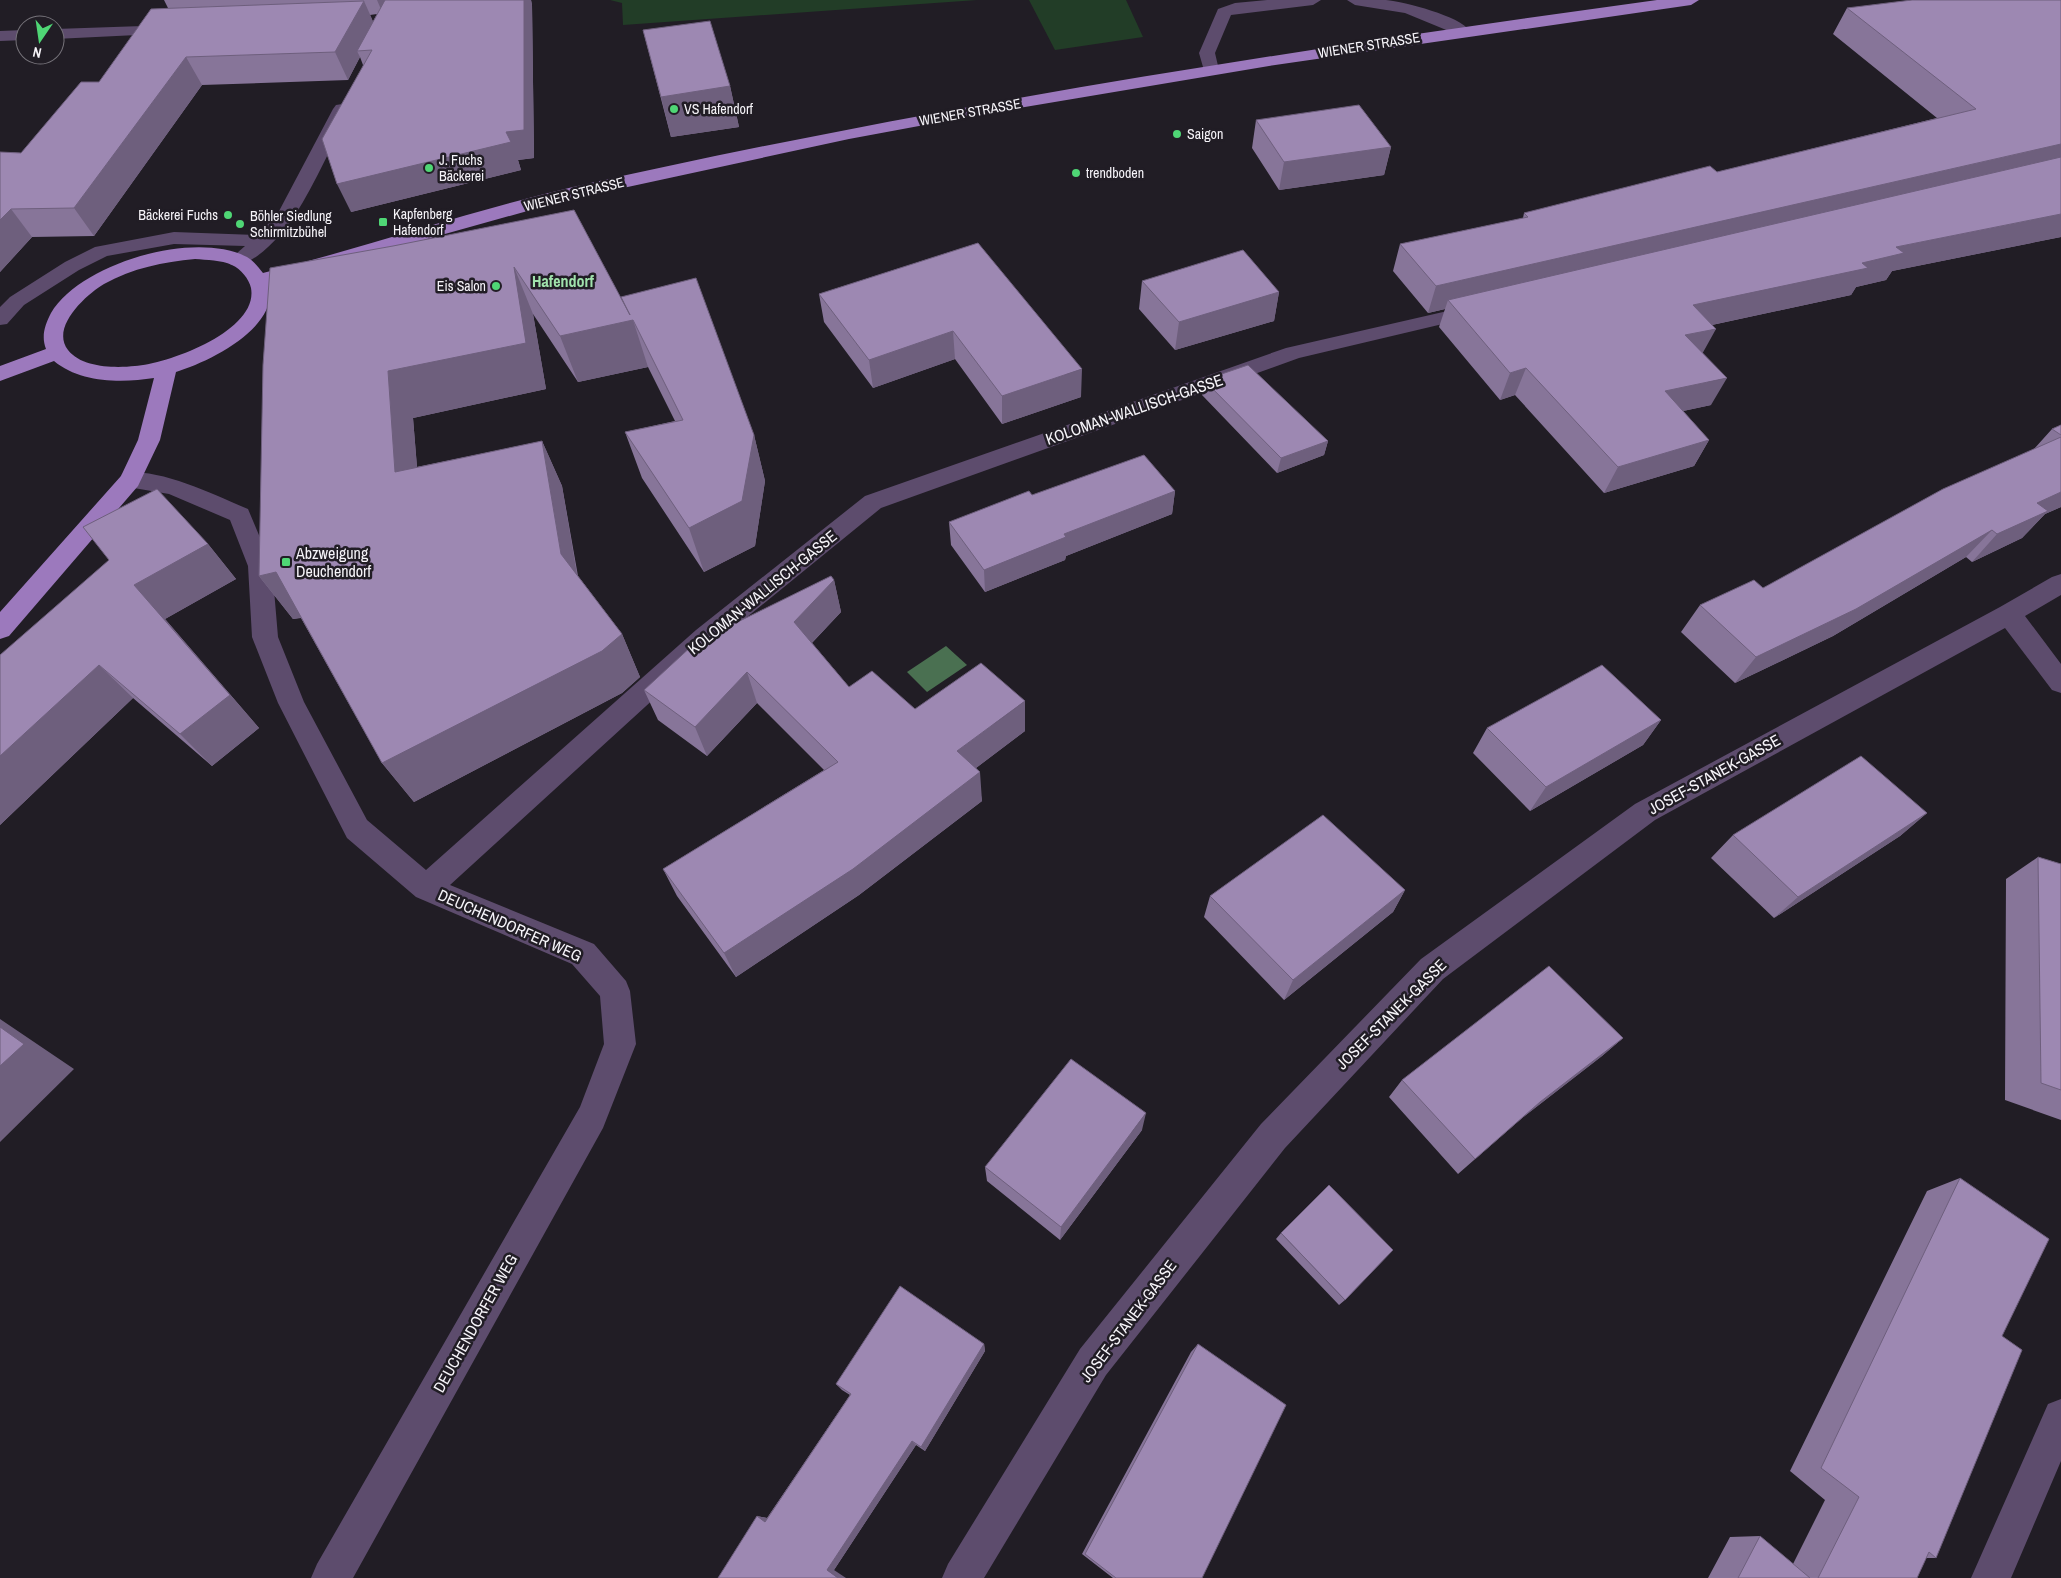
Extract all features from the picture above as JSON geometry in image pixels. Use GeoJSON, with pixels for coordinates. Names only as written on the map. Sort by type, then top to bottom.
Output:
{"type":"FeatureCollection","features":[{"type":"Feature","properties":{"kind":"main road","name":"WIENER STRASSE"},"geometry":{"type":"LineString","coordinates":[[260,280],[330,263],[567,194],[926,119],[1211,70],[1462,31],[1691,0]]}},
{"type":"Feature","properties":{"kind":"main road"},"geometry":{"type":"LineString","coordinates":[[174,255],[217,255],[238,261],[260,280],[262,291],[258,309],[238,332],[210,351],[167,368],[138,373],[103,373],[75,366],[58,352],[52,334],[61,313],[84,289],[104,276],[130,265],[174,255]]}},
{"type":"Feature","properties":{"kind":"main road"},"geometry":{"type":"LineString","coordinates":[[0,374],[58,352]]}},
{"type":"Feature","properties":{"kind":"main road"},"geometry":{"type":"LineString","coordinates":[[0,630],[124,489],[149,440],[167,368]]}},
{"type":"Feature","properties":{"kind":"street"},"geometry":{"type":"LineString","coordinates":[[1211,70],[1207,53],[1224,12],[1235,8],[1313,0]]}},
{"type":"Feature","properties":{"kind":"street"},"geometry":{"type":"LineString","coordinates":[[1355,0],[1409,9],[1437,16],[1462,31]]}},
{"type":"Feature","properties":{"kind":"street"},"geometry":{"type":"LineString","coordinates":[[65,34],[184,29]]}},
{"type":"Feature","properties":{"kind":"street"},"geometry":{"type":"LineString","coordinates":[[0,36],[15,36]]}},
{"type":"Feature","properties":{"kind":"street"},"geometry":{"type":"LineString","coordinates":[[238,261],[263,241],[286,215],[349,96]]}},
{"type":"Feature","properties":{"kind":"street"},"geometry":{"type":"LineString","coordinates":[[0,319],[17,301],[79,262],[102,250],[174,238],[263,241]]}},
{"type":"Feature","properties":{"kind":"street"},"geometry":{"type":"LineString","coordinates":[[48,282],[84,289]]}},
{"type":"Feature","properties":{"kind":"street","name":"KOLOMAN-WALLISCH-GASSE"},"geometry":{"type":"LineString","coordinates":[[426,888],[705,637],[873,502],[1294,353],[1498,305]]}},
{"type":"Feature","properties":{"kind":"street","name":"DEUCHENDORFER WEG"},"geometry":{"type":"LineString","coordinates":[[124,489],[173,487],[240,515],[260,566],[265,637],[291,702],[357,830],[426,888],[583,954],[615,991],[620,1044],[592,1117],[331,1578]]}},
{"type":"Feature","properties":{"kind":"street","name":"JOSEF-STANEK-GASSE"},"geometry":{"type":"LineString","coordinates":[[962,1578],[1093,1362],[1273,1136],[1432,969],[1645,812],[2009,614],[2061,583]]}},
{"type":"Feature","properties":{"kind":"street"},"geometry":{"type":"LineString","coordinates":[[2009,614],[2061,683]]}},
{"type":"Feature","properties":{"kind":"street"},"geometry":{"type":"LineString","coordinates":[[1991,1578],[2061,1417]]}},
{"type":"Feature","properties":{"kind":"shaded area"},"geometry":{"type":"Polygon","coordinates":[[[610,0],[977,0],[623,25],[622,3],[610,0]]]}},
{"type":"Feature","properties":{"kind":"shaded area"},"geometry":{"type":"Polygon","coordinates":[[[1029,0],[1126,0],[1143,37],[1055,50],[1029,0]]]}},
{"type":"Feature","properties":{"kind":"shaded area"},"geometry":{"type":"Polygon","coordinates":[[[946,646],[967,665],[927,692],[907,672],[946,646]]]}},
{"type":"Feature","properties":{"kind":"building"},"geometry":{"type":"Polygon","coordinates":[[[385,0],[524,0],[524,130],[506,132],[511,142],[337,184],[322,139],[372,50],[357,51],[385,0]]]}},
{"type":"Feature","properties":{"kind":"building"},"geometry":{"type":"Polygon","coordinates":[[[1912,0],[2061,0],[2061,144],[1436,286],[1400,244],[1528,217],[1524,213],[1710,166],[1717,172],[1976,109],[1847,8],[1912,0]]]}},
{"type":"Feature","properties":{"kind":"building"},"geometry":{"type":"Polygon","coordinates":[[[364,1],[335,52],[186,57],[74,208],[11,209],[0,220],[0,152],[21,153],[81,82],[99,82],[151,9],[364,1]]]}},
{"type":"Feature","properties":{"kind":"building"},"geometry":{"type":"Polygon","coordinates":[[[710,21],[730,86],[661,97],[643,30],[710,21]]]}},
{"type":"Feature","properties":{"kind":"building"},"geometry":{"type":"Polygon","coordinates":[[[1359,105],[1391,147],[1284,162],[1256,120],[1359,105]]]}},
{"type":"Feature","properties":{"kind":"building"},"geometry":{"type":"Polygon","coordinates":[[[2061,157],[2061,214],[1896,247],[1904,253],[1862,263],[1868,268],[1693,305],[1716,329],[1685,335],[1727,378],[1665,391],[1709,440],[1618,467],[1526,368],[1510,373],[1448,300],[2061,157]]]}},
{"type":"Feature","properties":{"kind":"building"},"geometry":{"type":"Polygon","coordinates":[[[574,210],[630,315],[621,297],[696,278],[754,435],[742,501],[689,528],[625,432],[683,420],[633,320],[560,336],[514,267],[526,343],[388,371],[395,472],[542,441],[561,554],[622,634],[602,651],[382,763],[276,572],[259,576],[263,365],[270,268],[574,210]]]}},
{"type":"Feature","properties":{"kind":"building"},"geometry":{"type":"Polygon","coordinates":[[[978,243],[1082,369],[1002,396],[953,331],[869,360],[819,294],[978,243]]]}},
{"type":"Feature","properties":{"kind":"building"},"geometry":{"type":"Polygon","coordinates":[[[1243,250],[1279,292],[1179,322],[1142,281],[1243,250]]]}},
{"type":"Feature","properties":{"kind":"building"},"geometry":{"type":"Polygon","coordinates":[[[1248,365],[1328,441],[1281,458],[1204,380],[1248,365]]]}},
{"type":"Feature","properties":{"kind":"building"},"geometry":{"type":"Polygon","coordinates":[[[2061,425],[2061,435],[2052,429],[2061,425]]]}},
{"type":"Feature","properties":{"kind":"building"},"geometry":{"type":"Polygon","coordinates":[[[2061,437],[2061,492],[2037,503],[2048,511],[1997,534],[1992,530],[1856,609],[1756,657],[1700,605],[1754,580],[1763,588],[1943,489],[2061,437]]]}},
{"type":"Feature","properties":{"kind":"building"},"geometry":{"type":"Polygon","coordinates":[[[1144,455],[1175,491],[1064,534],[1066,537],[984,570],[949,522],[1029,491],[1032,495],[1144,455]]]}},
{"type":"Feature","properties":{"kind":"building"},"geometry":{"type":"Polygon","coordinates":[[[157,489],[208,544],[134,585],[230,695],[180,734],[99,665],[0,756],[0,655],[109,560],[83,527],[157,489]]]}},
{"type":"Feature","properties":{"kind":"building"},"geometry":{"type":"Polygon","coordinates":[[[831,576],[834,580],[794,622],[849,687],[872,671],[915,709],[981,663],[1025,701],[957,751],[980,772],[853,869],[724,953],[663,869],[838,762],[747,672],[695,727],[644,690],[695,643],[831,576]]]}},
{"type":"Feature","properties":{"kind":"building"},"geometry":{"type":"Polygon","coordinates":[[[1602,665],[1661,720],[1546,787],[1487,728],[1602,665]]]}},
{"type":"Feature","properties":{"kind":"building"},"geometry":{"type":"Polygon","coordinates":[[[1861,756],[1927,813],[1798,897],[1733,835],[1861,756]]]}},
{"type":"Feature","properties":{"kind":"building"},"geometry":{"type":"Polygon","coordinates":[[[1323,815],[1405,890],[1293,980],[1210,896],[1323,815]]]}},
{"type":"Feature","properties":{"kind":"building"},"geometry":{"type":"Polygon","coordinates":[[[2038,857],[2061,864],[2061,1090],[2041,1083],[2038,857]]]}},
{"type":"Feature","properties":{"kind":"building"},"geometry":{"type":"Polygon","coordinates":[[[1549,966],[1623,1038],[1540,1102],[1475,1159],[1402,1080],[1549,966]]]}},
{"type":"Feature","properties":{"kind":"building"},"geometry":{"type":"Polygon","coordinates":[[[0,1027],[24,1044],[0,1066],[0,1027]]]}},
{"type":"Feature","properties":{"kind":"building"},"geometry":{"type":"Polygon","coordinates":[[[1071,1059],[1146,1113],[1061,1227],[985,1167],[1071,1059]]]}},
{"type":"Feature","properties":{"kind":"building"},"geometry":{"type":"Polygon","coordinates":[[[1960,1178],[2049,1239],[2002,1336],[2022,1350],[1936,1558],[1929,1552],[1917,1578],[1818,1578],[1859,1497],[1821,1468],[1960,1178]]]}},
{"type":"Feature","properties":{"kind":"building"},"geometry":{"type":"Polygon","coordinates":[[[1329,1185],[1393,1250],[1345,1300],[1281,1233],[1329,1185]]]}},
{"type":"Feature","properties":{"kind":"building"},"geometry":{"type":"Polygon","coordinates":[[[900,1286],[984,1344],[921,1447],[912,1441],[827,1570],[838,1578],[718,1578],[757,1516],[765,1522],[851,1394],[836,1384],[900,1286]]]}},
{"type":"Feature","properties":{"kind":"building"},"geometry":{"type":"Polygon","coordinates":[[[1198,1344],[1286,1405],[1202,1578],[1116,1578],[1085,1554],[1198,1344]]]}},
{"type":"Feature","properties":{"kind":"building"},"geometry":{"type":"Polygon","coordinates":[[[1760,1536],[1810,1578],[1738,1578],[1760,1536]]]}},
{"type":"Feature","properties":{"kind":"place","name":"VS Hafendorf"},"geometry":{"type":"Point","coordinates":[674,109]}},
{"type":"Feature","properties":{"kind":"place","name":"Saigon"},"geometry":{"type":"Point","coordinates":[1177,134]}},
{"type":"Feature","properties":{"kind":"place","name":"J. Fuchs Bäckerei"},"geometry":{"type":"Point","coordinates":[429,168]}},
{"type":"Feature","properties":{"kind":"place","name":"trendboden"},"geometry":{"type":"Point","coordinates":[1076,173]}},
{"type":"Feature","properties":{"kind":"place","name":"Bäckerei Fuchs"},"geometry":{"type":"Point","coordinates":[228,215]}},
{"type":"Feature","properties":{"kind":"place","name":"Kapfenberg Hafendorf"},"geometry":{"type":"Point","coordinates":[383,222]}},
{"type":"Feature","properties":{"kind":"place","name":"Böhler Siedlung Schirmitzbühel"},"geometry":{"type":"Point","coordinates":[240,224]}},
{"type":"Feature","properties":{"kind":"place","name":"Eis Salon"},"geometry":{"type":"Point","coordinates":[496,286]}},
{"type":"Feature","properties":{"kind":"place","name":"Abzweigung Deuchendorf"},"geometry":{"type":"Point","coordinates":[286,562]}},
{"type":"Feature","properties":{"kind":"district","name":"Hafendorf"},"geometry":{"type":"Point","coordinates":[563,281]}}]}
